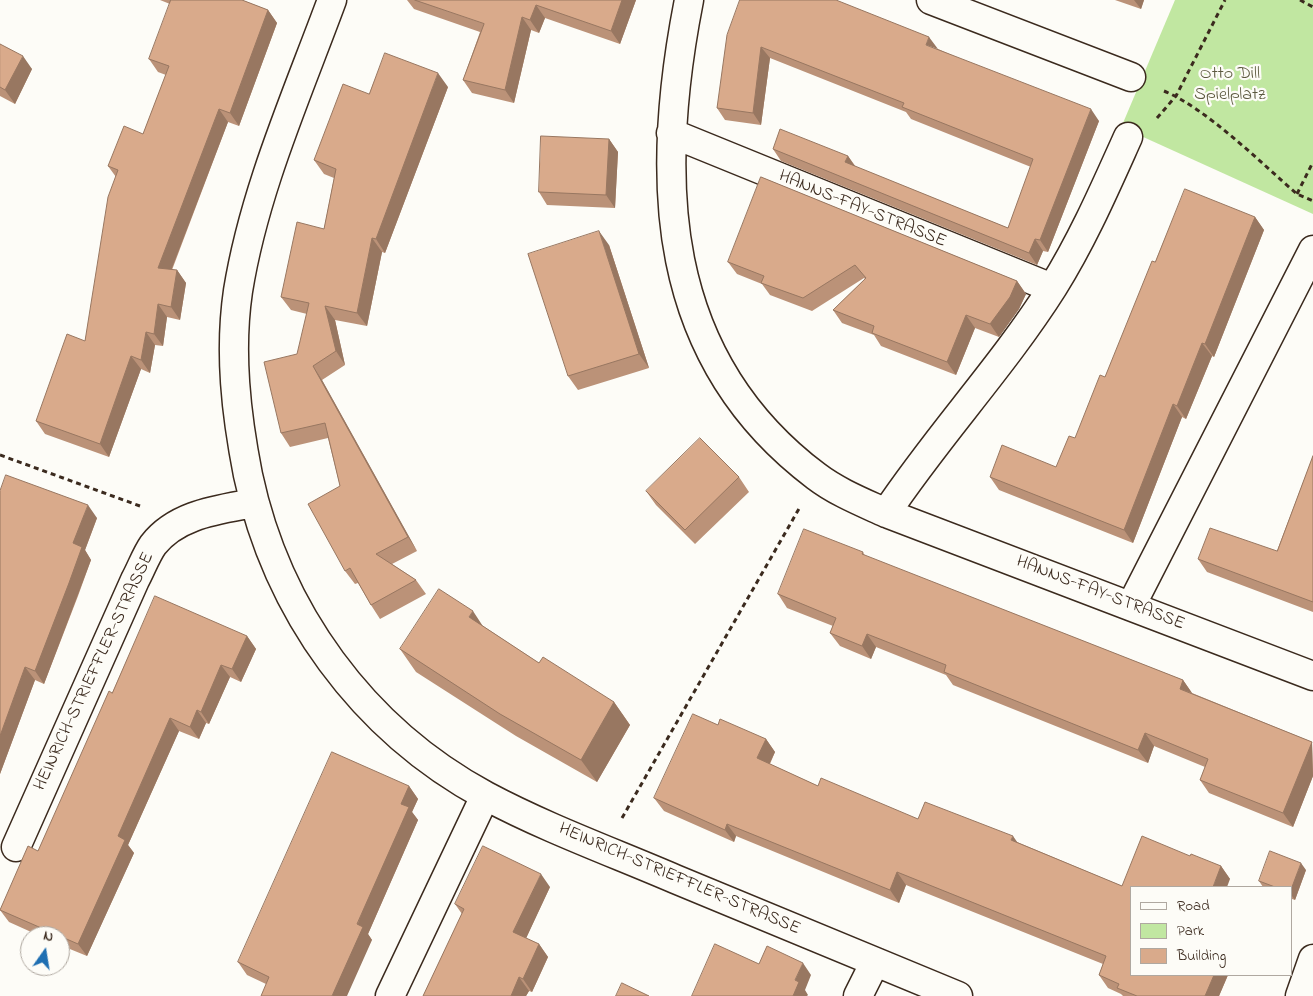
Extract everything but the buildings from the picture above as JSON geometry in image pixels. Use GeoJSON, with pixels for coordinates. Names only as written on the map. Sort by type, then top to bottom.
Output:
{"type":"FeatureCollection","features":[{"type":"Feature","properties":{"kind":"street","name":"HEINRICH-STRIEFFLER-STRASSE"},"geometry":{"type":"LineString","coordinates":[[332,0],[272,160],[248,243],[238,293],[234,354],[238,424],[254,504],[281,578],[312,636],[346,682],[391,729],[432,761],[485,796],[604,849],[958,996]]}},
{"type":"Feature","properties":{"kind":"street","name":"HANNS-FAY-STRASSE"},"geometry":{"type":"LineString","coordinates":[[689,0],[676,77],[671,133],[674,223],[680,265],[698,327],[718,368],[749,412],[784,449],[817,476],[847,495],[886,513],[1313,676]]}},
{"type":"Feature","properties":{"kind":"street"},"geometry":{"type":"LineString","coordinates":[[931,0],[1131,77]]}},
{"type":"Feature","properties":{"kind":"street","name":"HANNS-FAY-STRASSE"},"geometry":{"type":"LineString","coordinates":[[671,133],[1052,288]]}},
{"type":"Feature","properties":{"kind":"street"},"geometry":{"type":"LineString","coordinates":[[886,513],[914,471],[1004,356],[1052,288],[1089,223],[1128,137]]}},
{"type":"Feature","properties":{"kind":"street"},"geometry":{"type":"LineString","coordinates":[[1131,606],[1313,250]]}},
{"type":"Feature","properties":{"kind":"street","name":"HEINRICH-STRIEFFLER-STRASSE"},"geometry":{"type":"LineString","coordinates":[[16,847],[135,580],[153,545],[171,528],[186,519],[216,510],[254,504]]}},
{"type":"Feature","properties":{"kind":"street"},"geometry":{"type":"LineString","coordinates":[[390,996],[485,796]]}},
{"type":"Feature","properties":{"kind":"street"},"geometry":{"type":"LineString","coordinates":[[1300,996],[1313,959]]}},
{"type":"Feature","properties":{"kind":"street"},"geometry":{"type":"LineString","coordinates":[[858,996],[875,962]]}},
{"type":"Feature","properties":{"kind":"path"},"geometry":{"type":"LineString","coordinates":[[1128,137],[1153,123],[1176,96],[1225,0]]}},
{"type":"Feature","properties":{"kind":"path"},"geometry":{"type":"LineString","coordinates":[[1300,0],[1313,7]]}},
{"type":"Feature","properties":{"kind":"path"},"geometry":{"type":"LineString","coordinates":[[1131,77],[1176,96],[1206,117],[1298,194],[1313,201]]}},
{"type":"Feature","properties":{"kind":"path"},"geometry":{"type":"LineString","coordinates":[[1298,194],[1313,162]]}},
{"type":"Feature","properties":{"kind":"path"},"geometry":{"type":"LineString","coordinates":[[0,455],[138,505],[171,528]]}},
{"type":"Feature","properties":{"kind":"path"},"geometry":{"type":"LineString","coordinates":[[604,849],[817,476]]}},
{"type":"Feature","properties":{"kind":"green space","name":"Otto Dill Spielplatz"},"geometry":{"type":"Polygon","coordinates":[[[1175,0],[1313,0],[1313,214],[1141,136],[1123,123],[1175,0]]]}}]}
